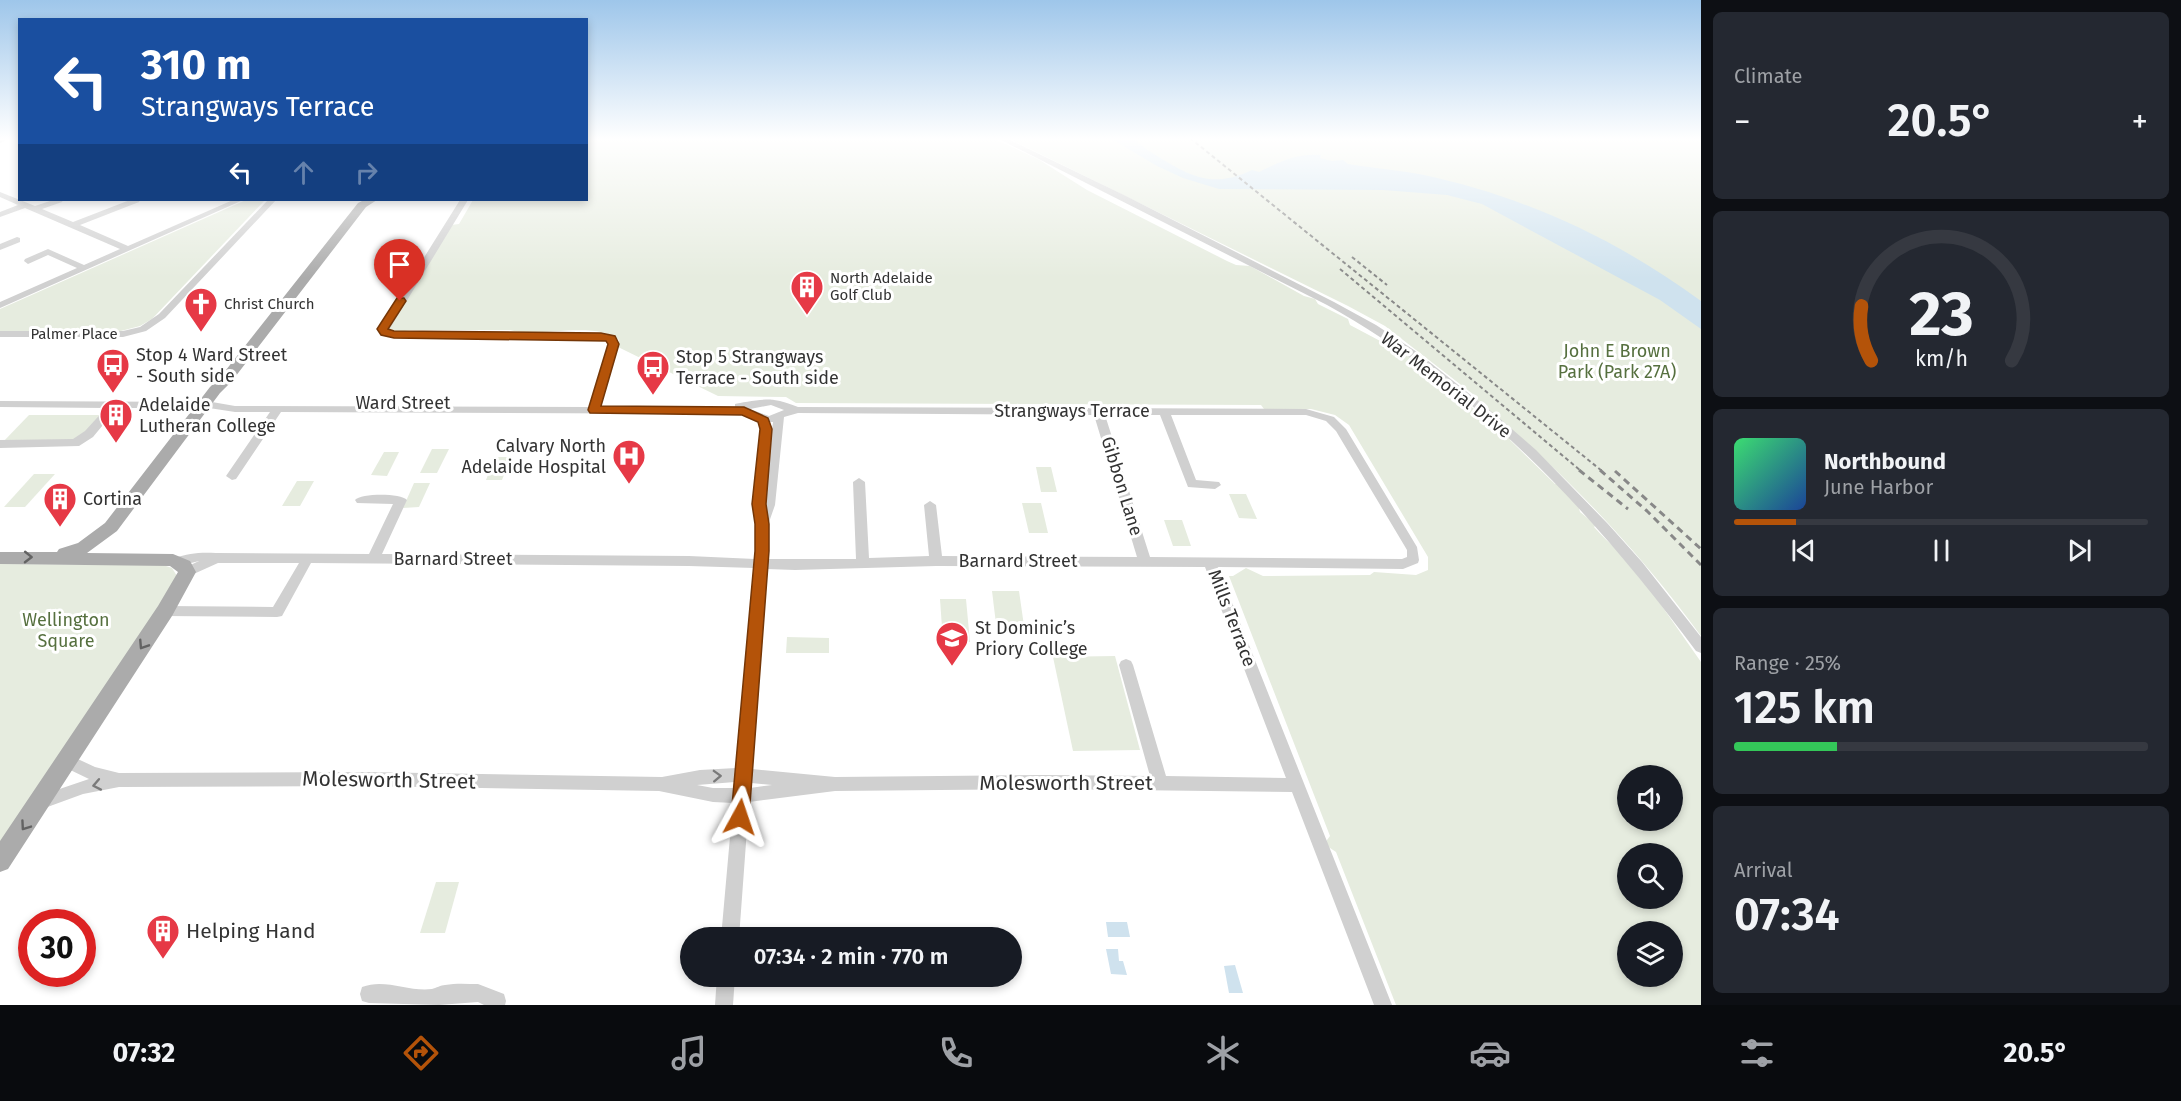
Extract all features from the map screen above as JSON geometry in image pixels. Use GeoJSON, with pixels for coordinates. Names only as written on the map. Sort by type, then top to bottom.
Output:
{"type":"FeatureCollection","features":[{"type":"Feature","properties":{"kind":"main road"},"geometry":{"type":"LineString","coordinates":[[56,557],[84,548],[111,526],[366,201]]}},
{"type":"Feature","properties":{"kind":"main road"},"geometry":{"type":"LineString","coordinates":[[111,526],[104,548],[115,559]]}},
{"type":"Feature","properties":{"kind":"main road"},"geometry":{"type":"LineString","coordinates":[[0,558],[115,559],[183,567],[165,611],[0,861]]}},
{"type":"Feature","properties":{"kind":"street","name":"War Memorial Drive"},"geometry":{"type":"LineString","coordinates":[[1100,185],[1305,290],[1361,321],[1413,354],[1527,449],[1577,497],[1639,566],[1701,647]]}},
{"type":"Feature","properties":{"kind":"street"},"geometry":{"type":"LineString","coordinates":[[0,194],[128,249]]}},
{"type":"Feature","properties":{"kind":"street"},"geometry":{"type":"LineString","coordinates":[[35,209],[56,201]]}},
{"type":"Feature","properties":{"kind":"street"},"geometry":{"type":"LineString","coordinates":[[73,225],[133,201]]}},
{"type":"Feature","properties":{"kind":"street"},"geometry":{"type":"LineString","coordinates":[[0,305],[236,201]]}},
{"type":"Feature","properties":{"kind":"street","name":"Palmer Place"},"geometry":{"type":"LineString","coordinates":[[0,334],[116,335],[143,329],[162,316],[271,201]]}},
{"type":"Feature","properties":{"kind":"street"},"geometry":{"type":"LineString","coordinates":[[463,201],[383,331],[394,335],[608,337],[614,344],[595,406],[759,412],[768,419],[780,412]]}},
{"type":"Feature","properties":{"kind":"street"},"geometry":{"type":"LineString","coordinates":[[0,215],[26,205]]}},
{"type":"Feature","properties":{"kind":"street"},"geometry":{"type":"LineString","coordinates":[[0,247],[16,240]]}},
{"type":"Feature","properties":{"kind":"street"},"geometry":{"type":"LineString","coordinates":[[28,261],[48,252],[84,268]]}},
{"type":"Feature","properties":{"kind":"street","name":"Ward Street"},"geometry":{"type":"LineString","coordinates":[[0,404],[207,405],[239,402],[595,406]]}},
{"type":"Feature","properties":{"kind":"street"},"geometry":{"type":"LineString","coordinates":[[759,412],[771,402],[780,412],[769,505],[762,524]]}},
{"type":"Feature","properties":{"kind":"street"},"geometry":{"type":"LineString","coordinates":[[0,444],[75,443],[89,435],[115,404]]}},
{"type":"Feature","properties":{"kind":"street","name":"Ward Street"},"geometry":{"type":"LineString","coordinates":[[207,405],[235,409],[595,406]]}},
{"type":"Feature","properties":{"kind":"street"},"geometry":{"type":"LineString","coordinates":[[232,476],[278,409]]}},
{"type":"Feature","properties":{"kind":"street","name":"Strangways Terrace"},"geometry":{"type":"LineString","coordinates":[[780,412],[798,410],[1312,413],[1330,419],[1340,429]]}},
{"type":"Feature","properties":{"kind":"street","name":"Gibbon Lane"},"geometry":{"type":"LineString","coordinates":[[1098,411],[1145,561]]}},
{"type":"Feature","properties":{"kind":"street"},"geometry":{"type":"LineString","coordinates":[[1164,411],[1192,484],[1215,485]]}},
{"type":"Feature","properties":{"kind":"street"},"geometry":{"type":"LineString","coordinates":[[731,927],[760,562],[762,524],[759,504],[766,429],[759,412]]}},
{"type":"Feature","properties":{"kind":"street","name":"Mills Terrace"},"geometry":{"type":"LineString","coordinates":[[1340,429],[1413,550],[1413,560],[1403,564],[1210,562],[1383,1005]]}},
{"type":"Feature","properties":{"kind":"street"},"geometry":{"type":"LineString","coordinates":[[859,482],[863,562]]}},
{"type":"Feature","properties":{"kind":"street"},"geometry":{"type":"LineString","coordinates":[[361,500],[401,500],[373,559]]}},
{"type":"Feature","properties":{"kind":"street"},"geometry":{"type":"LineString","coordinates":[[930,505],[936,561]]}},
{"type":"Feature","properties":{"kind":"street","name":"Barnard Street"},"geometry":{"type":"LineString","coordinates":[[183,567],[216,558],[760,562],[1210,562]]}},
{"type":"Feature","properties":{"kind":"street"},"geometry":{"type":"LineString","coordinates":[[165,611],[277,612],[308,558]]}},
{"type":"Feature","properties":{"kind":"street"},"geometry":{"type":"LineString","coordinates":[[1126,664],[1160,783]]}},
{"type":"Feature","properties":{"kind":"street","name":"Molesworth Street"},"geometry":{"type":"LineString","coordinates":[[67,761],[82,770],[119,780]]}},
{"type":"Feature","properties":{"kind":"street","name":"Molesworth Street"},"geometry":{"type":"LineString","coordinates":[[659,784],[700,777],[744,775],[835,784],[1296,784]]}},
{"type":"Feature","properties":{"kind":"street","name":"Molesworth Street"},"geometry":{"type":"LineString","coordinates":[[41,802],[83,787],[119,780],[365,779],[659,784],[713,795],[742,796],[835,784]]}},
{"type":"Feature","properties":{"kind":"street"},"geometry":{"type":"LineString","coordinates":[[724,1005],[725,987]]}},
{"type":"Feature","properties":{"kind":"street"},"geometry":{"type":"LineString","coordinates":[[369,994],[432,998],[445,994],[478,993],[497,1000],[496,1005]]}},
{"type":"Feature","properties":{"kind":"green space"},"geometry":{"type":"Polygon","coordinates":[[[588,185],[1079,185],[1227,261],[1236,265],[1250,266],[1304,296],[1315,299],[1318,304],[1348,319],[1350,325],[1384,343],[1402,347],[1461,390],[1455,394],[1512,439],[1510,440],[1555,484],[1558,483],[1576,498],[1580,512],[1596,525],[1594,527],[1606,540],[1623,554],[1701,662],[1701,1005],[1396,1005],[1336,852],[1324,844],[1330,836],[1229,576],[1246,568],[1263,576],[1370,575],[1374,572],[1416,575],[1428,570],[1428,557],[1349,425],[1335,415],[1311,409],[1264,409],[1261,405],[796,403],[786,397],[718,396],[618,347],[619,340],[597,331],[410,330],[394,333],[387,331],[451,225],[459,224],[472,201],[588,201],[588,185]]]}},
{"type":"Feature","properties":{"kind":"green space","name":"John E Brown Park (Park 27A)"},"geometry":{"type":"Polygon","coordinates":[[[1103,185],[1701,185],[1701,636],[1651,572],[1568,482],[1477,400],[1478,398],[1385,326],[1103,185]]]}},
{"type":"Feature","properties":{"kind":"green space"},"geometry":{"type":"Polygon","coordinates":[[[244,201],[264,201],[152,319],[140,326],[117,332],[0,331],[0,309],[244,201]]]}},
{"type":"Feature","properties":{"kind":"green space"},"geometry":{"type":"Polygon","coordinates":[[[29,415],[104,415],[75,442],[2,443],[29,415]]]}},
{"type":"Feature","properties":{"kind":"green space"},"geometry":{"type":"Polygon","coordinates":[[[432,449],[449,449],[437,473],[420,473],[432,449]]]}},
{"type":"Feature","properties":{"kind":"green space"},"geometry":{"type":"Polygon","coordinates":[[[384,452],[399,452],[387,476],[371,475],[384,452]]]}},
{"type":"Feature","properties":{"kind":"green space"},"geometry":{"type":"Polygon","coordinates":[[[495,457],[511,457],[502,480],[486,480],[495,457]]]}},
{"type":"Feature","properties":{"kind":"green space"},"geometry":{"type":"Polygon","coordinates":[[[1036,467],[1051,467],[1057,492],[1041,492],[1036,467]]]}},
{"type":"Feature","properties":{"kind":"green space"},"geometry":{"type":"Polygon","coordinates":[[[34,474],[55,474],[25,507],[4,507],[34,474]]]}},
{"type":"Feature","properties":{"kind":"green space"},"geometry":{"type":"Polygon","coordinates":[[[297,481],[314,481],[300,506],[282,506],[297,481]]]}},
{"type":"Feature","properties":{"kind":"green space"},"geometry":{"type":"Polygon","coordinates":[[[414,483],[430,483],[419,507],[403,508],[414,483]]]}},
{"type":"Feature","properties":{"kind":"green space"},"geometry":{"type":"Polygon","coordinates":[[[1229,494],[1246,494],[1257,519],[1239,518],[1229,494]]]}},
{"type":"Feature","properties":{"kind":"green space"},"geometry":{"type":"Polygon","coordinates":[[[1022,503],[1041,503],[1048,533],[1029,533],[1022,503]]]}},
{"type":"Feature","properties":{"kind":"green space"},"geometry":{"type":"Polygon","coordinates":[[[1164,520],[1182,520],[1191,546],[1173,546],[1164,520]]]}},
{"type":"Feature","properties":{"kind":"green space","name":"Wellington Square"},"geometry":{"type":"Polygon","coordinates":[[[0,564],[163,565],[172,568],[177,576],[176,582],[0,849],[0,564]]]}},
{"type":"Feature","properties":{"kind":"green space"},"geometry":{"type":"Polygon","coordinates":[[[992,591],[1019,591],[1025,633],[997,632],[992,591]]]}},
{"type":"Feature","properties":{"kind":"green space"},"geometry":{"type":"Polygon","coordinates":[[[940,599],[966,599],[970,642],[943,642],[940,599]]]}},
{"type":"Feature","properties":{"kind":"green space"},"geometry":{"type":"Polygon","coordinates":[[[787,637],[829,638],[829,653],[786,653],[787,637]]]}},
{"type":"Feature","properties":{"kind":"green space"},"geometry":{"type":"Polygon","coordinates":[[[1115,656],[1140,750],[1073,751],[1053,657],[1115,656]]]}},
{"type":"Feature","properties":{"kind":"green space"},"geometry":{"type":"Polygon","coordinates":[[[436,882],[459,882],[445,933],[420,933],[436,882]]]}},
{"type":"Feature","properties":{"kind":"water"},"geometry":{"type":"Polygon","coordinates":[[[1206,185],[1465,185],[1535,208],[1570,223],[1637,259],[1701,301],[1701,329],[1660,300],[1482,204],[1447,195],[1383,190],[1219,189],[1206,185]]]}},
{"type":"Feature","properties":{"kind":"water"},"geometry":{"type":"Polygon","coordinates":[[[1106,922],[1127,922],[1130,937],[1108,937],[1106,922]]]}},
{"type":"Feature","properties":{"kind":"water"},"geometry":{"type":"Polygon","coordinates":[[[1106,949],[1118,949],[1119,961],[1123,961],[1127,975],[1111,974],[1106,949]]]}},
{"type":"Feature","properties":{"kind":"water"},"geometry":{"type":"Polygon","coordinates":[[[1235,965],[1243,993],[1229,993],[1224,966],[1235,965]]]}},
{"type":"Feature","properties":{"kind":"railway"},"geometry":{"type":"LineString","coordinates":[[1248,185],[1602,471]]}},
{"type":"Feature","properties":{"kind":"railway"},"geometry":{"type":"LineString","coordinates":[[1352,257],[1387,285]]}},
{"type":"Feature","properties":{"kind":"railway"},"geometry":{"type":"LineString","coordinates":[[1340,269],[1581,471]]}},
{"type":"Feature","properties":{"kind":"railway"},"geometry":{"type":"LineString","coordinates":[[1579,470],[1628,509]]}},
{"type":"Feature","properties":{"kind":"railway"},"geometry":{"type":"LineString","coordinates":[[1600,470],[1647,511],[1701,565]]}},
{"type":"Feature","properties":{"kind":"railway"},"geometry":{"type":"LineString","coordinates":[[1615,471],[1701,549]]}},
{"type":"Feature","properties":{"kind":"place","name":"North Adelaide Golf Club"},"geometry":{"type":"Point","coordinates":[807,316]}},
{"type":"Feature","properties":{"kind":"place","name":"Christ Church"},"geometry":{"type":"Point","coordinates":[201,333]}},
{"type":"Feature","properties":{"kind":"place","name":"Stop 4 Ward Street - South side"},"geometry":{"type":"Point","coordinates":[113,394]}},
{"type":"Feature","properties":{"kind":"place","name":"Stop 5 Strangways Terrace - South side"},"geometry":{"type":"Point","coordinates":[653,396]}},
{"type":"Feature","properties":{"kind":"place","name":"Adelaide Lutheran College"},"geometry":{"type":"Point","coordinates":[116,444]}},
{"type":"Feature","properties":{"kind":"place","name":"Calvary North Adelaide Hospital"},"geometry":{"type":"Point","coordinates":[629,485]}},
{"type":"Feature","properties":{"kind":"place","name":"Cortina"},"geometry":{"type":"Point","coordinates":[60,528]}},
{"type":"Feature","properties":{"kind":"place","name":"St Dominic’s Priory College"},"geometry":{"type":"Point","coordinates":[952,667]}},
{"type":"Feature","properties":{"kind":"place","name":"Helping Hand"},"geometry":{"type":"Point","coordinates":[163,960]}},
{"type":"Feature","properties":{"kind":"route"},"geometry":{"type":"LineString","coordinates":[[400,301],[383,329],[385,333],[394,335],[601,336],[611,338],[614,344],[594,410],[744,411],[764,420],[766,429],[759,486],[762,551],[740,817]]}}]}
